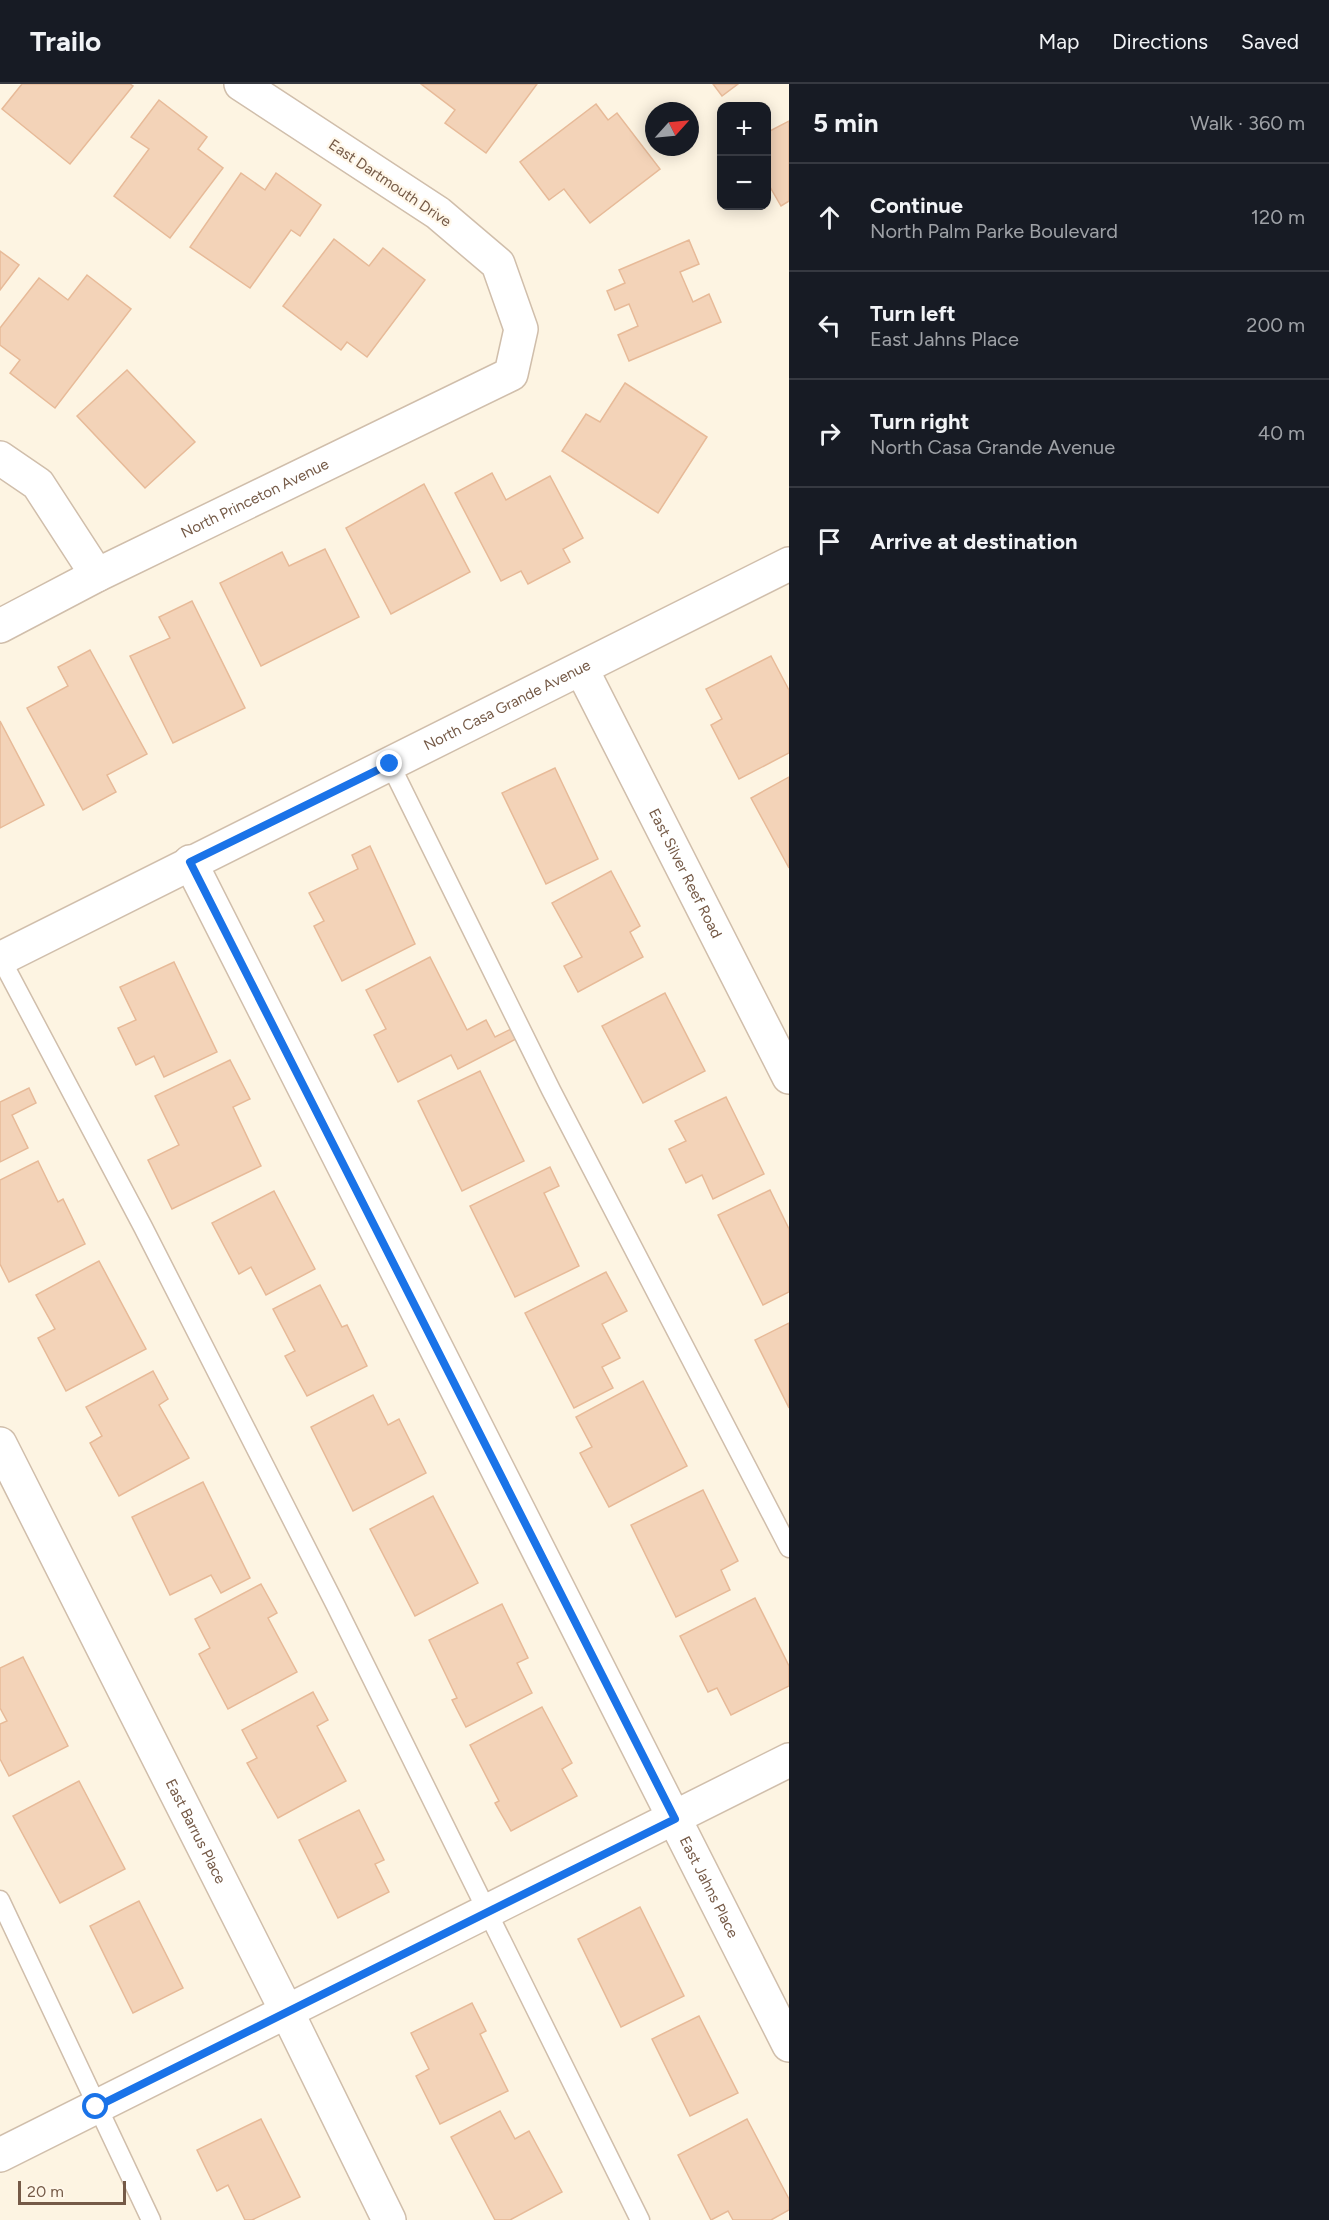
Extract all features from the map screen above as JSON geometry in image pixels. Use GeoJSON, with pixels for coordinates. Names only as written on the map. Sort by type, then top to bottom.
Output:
{"type":"FeatureCollection","features":[{"type":"Feature","properties":{"kind":"street","name":"East Dartmouth Drive"},"geometry":{"type":"LineString","coordinates":[[241,84],[438,213],[498,264],[521,329],[510,374]]}},
{"type":"Feature","properties":{"kind":"street","name":"North Princeton Avenue"},"geometry":{"type":"LineString","coordinates":[[0,626],[97,574],[510,374]]}},
{"type":"Feature","properties":{"kind":"street"},"geometry":{"type":"LineString","coordinates":[[0,458],[38,484],[97,574]]}},
{"type":"Feature","properties":{"kind":"street","name":"North Casa Grande Avenue"},"geometry":{"type":"LineString","coordinates":[[0,959],[190,862],[787,570]]}},
{"type":"Feature","properties":{"kind":"street","name":"East Silver Reef Road"},"geometry":{"type":"LineString","coordinates":[[582,670],[789,1077]]}},
{"type":"Feature","properties":{"kind":"street","name":"East Jahns Place"},"geometry":{"type":"LineString","coordinates":[[190,862],[789,2045]]}},
{"type":"Feature","properties":{"kind":"street","name":"East Barrus Place"},"geometry":{"type":"LineString","coordinates":[[0,1444],[287,2012],[389,2220]]}},
{"type":"Feature","properties":{"kind":"street"},"geometry":{"type":"LineString","coordinates":[[0,2155],[789,1760]]}},
{"type":"Feature","properties":{"kind":"lane"},"geometry":{"type":"LineString","coordinates":[[390,764],[551,1090],[789,1548]]}},
{"type":"Feature","properties":{"kind":"lane"},"geometry":{"type":"LineString","coordinates":[[0,959],[143,1227],[489,1911],[640,2220]]}},
{"type":"Feature","properties":{"kind":"lane"},"geometry":{"type":"LineString","coordinates":[[0,1900],[151,2220]]}},
{"type":"Feature","properties":{"kind":"building"},"geometry":{"type":"Polygon","coordinates":[[[22,84],[130,84],[133,86],[70,164],[2,109],[22,84]]]}},
{"type":"Feature","properties":{"kind":"building"},"geometry":{"type":"Polygon","coordinates":[[[421,84],[537,84],[486,153],[445,123],[455,110],[421,84]]]}},
{"type":"Feature","properties":{"kind":"building"},"geometry":{"type":"Polygon","coordinates":[[[713,84],[738,84],[722,96],[713,84]]]}},
{"type":"Feature","properties":{"kind":"building"},"geometry":{"type":"Polygon","coordinates":[[[159,100],[207,137],[198,149],[223,168],[170,238],[114,196],[149,149],[131,137],[159,100]]]}},
{"type":"Feature","properties":{"kind":"building"},"geometry":{"type":"Polygon","coordinates":[[[596,104],[608,120],[617,113],[645,149],[645,156],[650,156],[660,169],[590,223],[564,189],[549,200],[520,162],[596,104]]]}},
{"type":"Feature","properties":{"kind":"building"},"geometry":{"type":"Polygon","coordinates":[[[789,121],[789,201],[781,206],[771,189],[771,130],[789,121]]]}},
{"type":"Feature","properties":{"kind":"building"},"geometry":{"type":"Polygon","coordinates":[[[241,173],[265,190],[276,173],[321,205],[300,236],[291,230],[250,288],[190,247],[241,173]]]}},
{"type":"Feature","properties":{"kind":"building"},"geometry":{"type":"Polygon","coordinates":[[[334,239],[369,266],[383,248],[425,280],[367,357],[347,342],[341,350],[283,306],[334,239]]]}},
{"type":"Feature","properties":{"kind":"building"},"geometry":{"type":"Polygon","coordinates":[[[689,240],[699,264],[680,272],[693,302],[709,294],[721,322],[629,361],[618,335],[638,326],[629,304],[615,310],[607,291],[625,283],[619,270],[689,240]]]}},
{"type":"Feature","properties":{"kind":"building"},"geometry":{"type":"Polygon","coordinates":[[[0,251],[19,265],[0,290],[0,251]]]}},
{"type":"Feature","properties":{"kind":"building"},"geometry":{"type":"Polygon","coordinates":[[[87,275],[131,309],[55,408],[10,373],[20,360],[0,345],[0,328],[39,278],[68,300],[87,275]]]}},
{"type":"Feature","properties":{"kind":"building"},"geometry":{"type":"Polygon","coordinates":[[[127,370],[195,442],[145,488],[77,416],[127,370]]]}},
{"type":"Feature","properties":{"kind":"building"},"geometry":{"type":"Polygon","coordinates":[[[625,383],[707,437],[658,513],[562,451],[586,414],[600,422],[625,383]]]}},
{"type":"Feature","properties":{"kind":"building"},"geometry":{"type":"Polygon","coordinates":[[[492,473],[506,500],[550,476],[583,538],[563,549],[570,562],[528,584],[521,571],[501,581],[455,493],[492,473]]]}},
{"type":"Feature","properties":{"kind":"building"},"geometry":{"type":"Polygon","coordinates":[[[424,484],[470,572],[391,614],[346,528],[424,484]]]}},
{"type":"Feature","properties":{"kind":"building"},"geometry":{"type":"Polygon","coordinates":[[[325,549],[359,617],[261,666],[220,583],[282,552],[289,566],[325,549]]]}},
{"type":"Feature","properties":{"kind":"building"},"geometry":{"type":"Polygon","coordinates":[[[192,601],[245,708],[173,743],[130,656],[170,638],[159,617],[192,601]]]}},
{"type":"Feature","properties":{"kind":"building"},"geometry":{"type":"Polygon","coordinates":[[[90,650],[147,754],[107,775],[116,792],[83,810],[27,708],[68,686],[58,667],[90,650]]]}},
{"type":"Feature","properties":{"kind":"building"},"geometry":{"type":"Polygon","coordinates":[[[771,656],[789,690],[789,753],[739,779],[711,725],[722,719],[706,689],[771,656]]]}},
{"type":"Feature","properties":{"kind":"building"},"geometry":{"type":"Polygon","coordinates":[[[0,721],[44,805],[0,828],[0,721]]]}},
{"type":"Feature","properties":{"kind":"building"},"geometry":{"type":"Polygon","coordinates":[[[555,768],[598,859],[546,884],[502,793],[555,768]]]}},
{"type":"Feature","properties":{"kind":"building"},"geometry":{"type":"Polygon","coordinates":[[[789,777],[789,868],[751,798],[789,777]]]}},
{"type":"Feature","properties":{"kind":"building"},"geometry":{"type":"Polygon","coordinates":[[[370,846],[415,944],[342,981],[314,926],[324,921],[309,893],[358,869],[352,855],[370,846]]]}},
{"type":"Feature","properties":{"kind":"building"},"geometry":{"type":"Polygon","coordinates":[[[611,871],[640,926],[630,932],[643,957],[578,992],[564,966],[582,957],[552,903],[611,871]]]}},
{"type":"Feature","properties":{"kind":"building"},"geometry":{"type":"Polygon","coordinates":[[[430,957],[467,1030],[486,1020],[495,1037],[511,1029],[516,1039],[458,1069],[451,1055],[398,1082],[374,1035],[386,1029],[366,990],[430,957]]]}},
{"type":"Feature","properties":{"kind":"building"},"geometry":{"type":"Polygon","coordinates":[[[174,962],[217,1052],[164,1077],[154,1056],[136,1065],[118,1028],[136,1020],[120,987],[174,962]]]}},
{"type":"Feature","properties":{"kind":"building"},"geometry":{"type":"Polygon","coordinates":[[[665,993],[705,1071],[643,1103],[602,1026],[665,993]]]}},
{"type":"Feature","properties":{"kind":"building"},"geometry":{"type":"Polygon","coordinates":[[[230,1060],[250,1099],[233,1107],[261,1166],[172,1209],[148,1160],[179,1145],[155,1096],[230,1060]]]}},
{"type":"Feature","properties":{"kind":"building"},"geometry":{"type":"Polygon","coordinates":[[[480,1071],[524,1161],[462,1191],[418,1101],[480,1071]]]}},
{"type":"Feature","properties":{"kind":"building"},"geometry":{"type":"Polygon","coordinates":[[[29,1088],[36,1103],[12,1115],[28,1148],[0,1162],[0,1102],[29,1088]]]}},
{"type":"Feature","properties":{"kind":"building"},"geometry":{"type":"Polygon","coordinates":[[[726,1097],[764,1174],[713,1199],[702,1175],[686,1183],[669,1149],[686,1141],[675,1121],[726,1097]]]}},
{"type":"Feature","properties":{"kind":"building"},"geometry":{"type":"Polygon","coordinates":[[[38,1161],[58,1202],[63,1199],[85,1244],[9,1282],[0,1264],[0,1180],[38,1161]]]}},
{"type":"Feature","properties":{"kind":"building"},"geometry":{"type":"Polygon","coordinates":[[[550,1167],[559,1186],[544,1193],[579,1266],[515,1297],[470,1206],[550,1167]]]}},
{"type":"Feature","properties":{"kind":"building"},"geometry":{"type":"Polygon","coordinates":[[[770,1190],[789,1229],[789,1292],[763,1305],[718,1215],[770,1190]]]}},
{"type":"Feature","properties":{"kind":"building"},"geometry":{"type":"Polygon","coordinates":[[[274,1191],[315,1269],[266,1295],[251,1267],[239,1274],[212,1223],[274,1191]]]}},
{"type":"Feature","properties":{"kind":"building"},"geometry":{"type":"Polygon","coordinates":[[[99,1261],[146,1349],[66,1391],[38,1338],[55,1329],[36,1295],[99,1261]]]}},
{"type":"Feature","properties":{"kind":"building"},"geometry":{"type":"Polygon","coordinates":[[[606,1272],[627,1311],[602,1324],[620,1358],[602,1367],[613,1388],[574,1408],[525,1313],[606,1272]]]}},
{"type":"Feature","properties":{"kind":"building"},"geometry":{"type":"Polygon","coordinates":[[[320,1285],[342,1327],[347,1325],[367,1366],[307,1396],[285,1356],[295,1351],[273,1309],[320,1285]]]}},
{"type":"Feature","properties":{"kind":"building"},"geometry":{"type":"Polygon","coordinates":[[[789,1323],[789,1408],[755,1340],[789,1323]]]}},
{"type":"Feature","properties":{"kind":"building"},"geometry":{"type":"Polygon","coordinates":[[[153,1371],[168,1399],[159,1405],[189,1458],[119,1496],[90,1443],[102,1436],[86,1407],[153,1371]]]}},
{"type":"Feature","properties":{"kind":"building"},"geometry":{"type":"Polygon","coordinates":[[[643,1381],[687,1466],[609,1507],[580,1453],[592,1447],[576,1417],[643,1381]]]}},
{"type":"Feature","properties":{"kind":"building"},"geometry":{"type":"Polygon","coordinates":[[[373,1395],[388,1425],[399,1419],[426,1473],[353,1511],[311,1427],[373,1395]]]}},
{"type":"Feature","properties":{"kind":"building"},"geometry":{"type":"Polygon","coordinates":[[[203,1482],[250,1578],[221,1593],[211,1575],[170,1595],[132,1517],[203,1482]]]}},
{"type":"Feature","properties":{"kind":"building"},"geometry":{"type":"Polygon","coordinates":[[[703,1490],[738,1561],[721,1570],[730,1590],[676,1617],[631,1525],[703,1490]]]}},
{"type":"Feature","properties":{"kind":"building"},"geometry":{"type":"Polygon","coordinates":[[[433,1496],[478,1583],[415,1616],[370,1529],[433,1496]]]}},
{"type":"Feature","properties":{"kind":"building"},"geometry":{"type":"Polygon","coordinates":[[[261,1584],[277,1613],[268,1618],[297,1672],[228,1709],[199,1654],[210,1648],[195,1619],[261,1584]]]}},
{"type":"Feature","properties":{"kind":"building"},"geometry":{"type":"Polygon","coordinates":[[[755,1598],[789,1666],[789,1686],[731,1715],[717,1688],[708,1692],[680,1636],[755,1598]]]}},
{"type":"Feature","properties":{"kind":"building"},"geometry":{"type":"Polygon","coordinates":[[[502,1604],[528,1658],[517,1663],[532,1693],[466,1727],[452,1700],[457,1698],[429,1640],[502,1604]]]}},
{"type":"Feature","properties":{"kind":"building"},"geometry":{"type":"Polygon","coordinates":[[[23,1657],[68,1746],[9,1776],[0,1759],[0,1724],[7,1721],[0,1708],[0,1668],[23,1657]]]}},
{"type":"Feature","properties":{"kind":"building"},"geometry":{"type":"Polygon","coordinates":[[[313,1692],[328,1720],[317,1726],[346,1781],[278,1818],[247,1763],[257,1758],[242,1730],[313,1692]]]}},
{"type":"Feature","properties":{"kind":"building"},"geometry":{"type":"Polygon","coordinates":[[[542,1707],[572,1763],[562,1769],[577,1796],[511,1831],[495,1803],[499,1801],[470,1745],[542,1707]]]}},
{"type":"Feature","properties":{"kind":"building"},"geometry":{"type":"Polygon","coordinates":[[[79,1781],[125,1869],[60,1903],[13,1816],[79,1781]]]}},
{"type":"Feature","properties":{"kind":"building"},"geometry":{"type":"Polygon","coordinates":[[[359,1810],[384,1860],[375,1864],[389,1892],[338,1918],[299,1840],[359,1810]]]}},
{"type":"Feature","properties":{"kind":"building"},"geometry":{"type":"Polygon","coordinates":[[[139,1901],[183,1988],[133,2013],[90,1926],[139,1901]]]}},
{"type":"Feature","properties":{"kind":"building"},"geometry":{"type":"Polygon","coordinates":[[[640,1907],[684,1996],[621,2027],[578,1939],[640,1907]]]}},
{"type":"Feature","properties":{"kind":"building"},"geometry":{"type":"Polygon","coordinates":[[[472,2003],[486,2031],[480,2034],[508,2091],[440,2124],[416,2076],[429,2069],[411,2033],[472,2003]]]}},
{"type":"Feature","properties":{"kind":"building"},"geometry":{"type":"Polygon","coordinates":[[[699,2016],[738,2093],[690,2116],[652,2039],[699,2016]]]}},
{"type":"Feature","properties":{"kind":"building"},"geometry":{"type":"Polygon","coordinates":[[[500,2111],[515,2139],[529,2131],[562,2192],[510,2220],[495,2220],[451,2137],[500,2111]]]}},
{"type":"Feature","properties":{"kind":"building"},"geometry":{"type":"Polygon","coordinates":[[[261,2119],[300,2197],[252,2220],[245,2220],[228,2185],[217,2191],[197,2150],[261,2119]]]}},
{"type":"Feature","properties":{"kind":"building"},"geometry":{"type":"Polygon","coordinates":[[[747,2119],[789,2199],[789,2210],[771,2220],[733,2220],[728,2211],[711,2220],[678,2155],[747,2119]]]}},
{"type":"Feature","properties":{"kind":"route"},"geometry":{"type":"LineString","coordinates":[[96,2107],[675,1819],[190,862],[390,764]]}}]}
